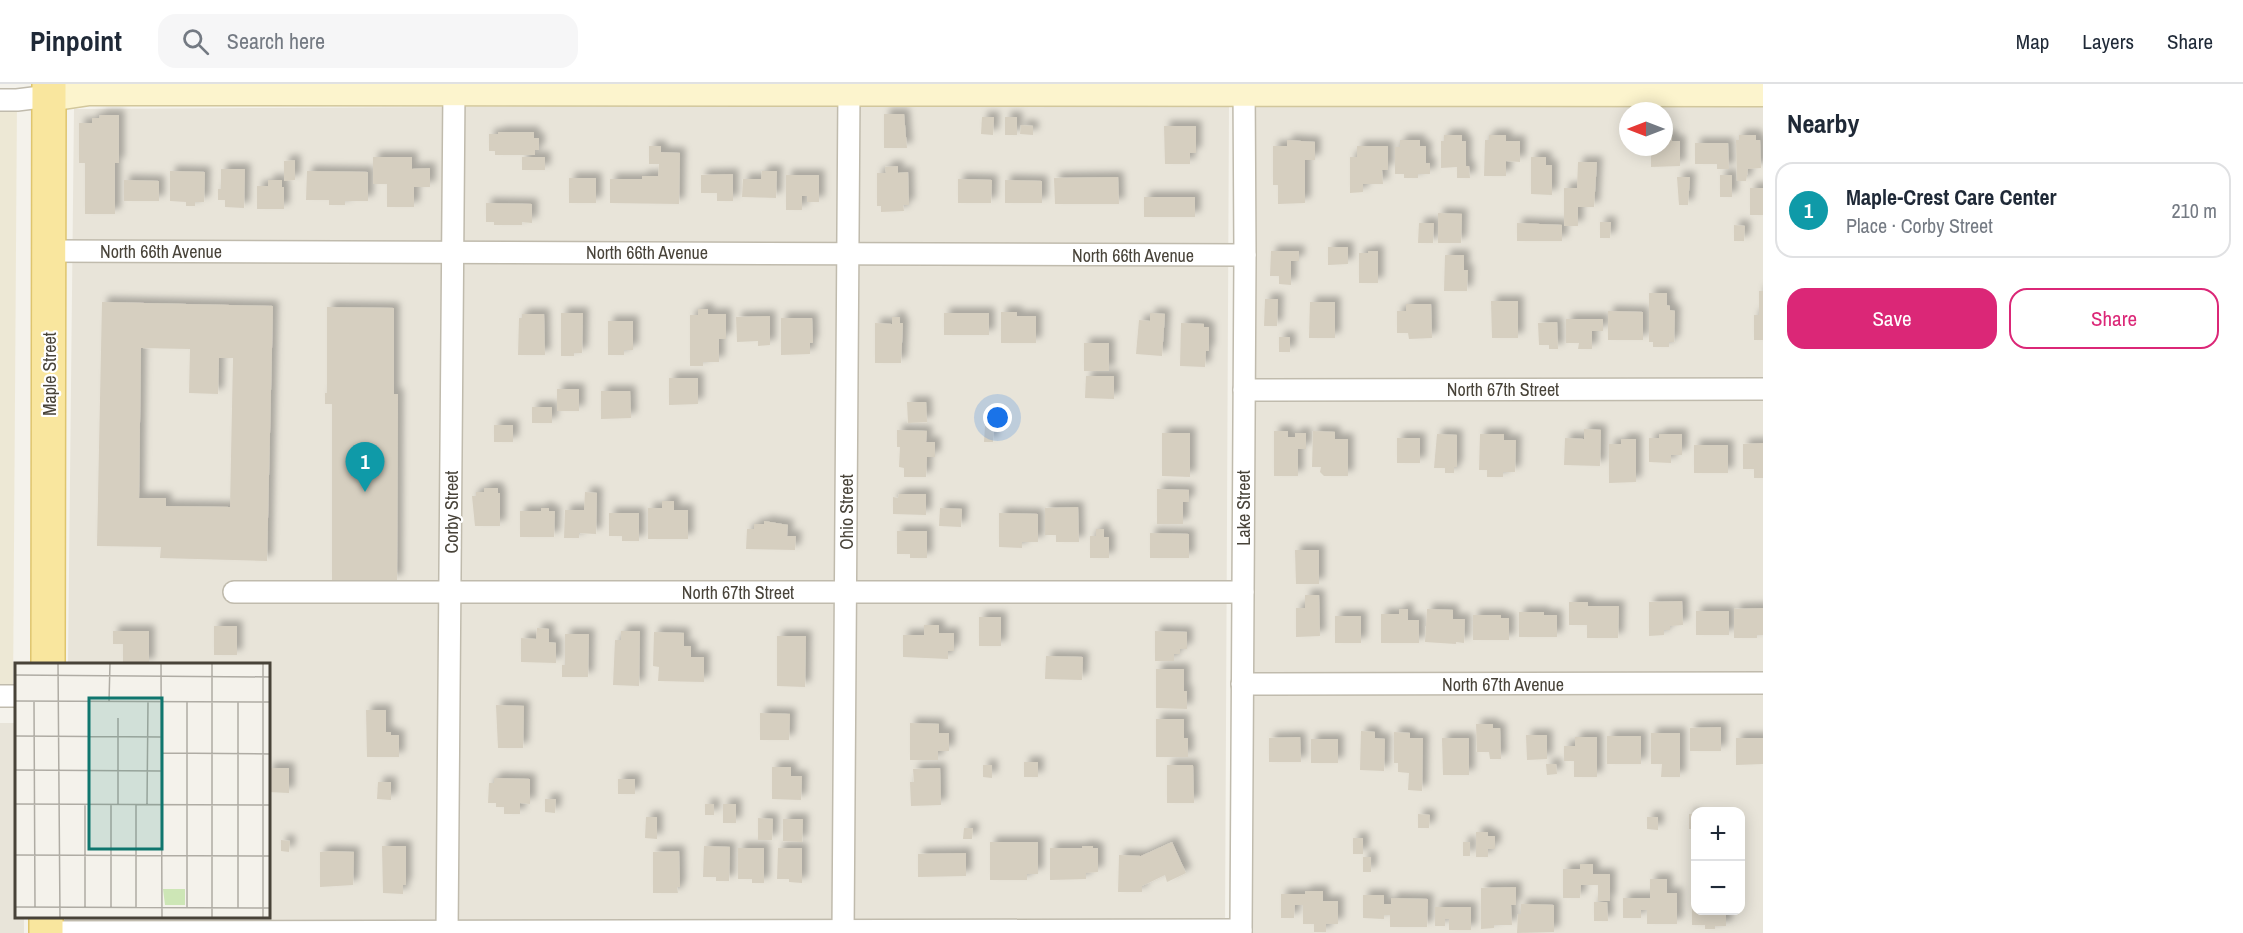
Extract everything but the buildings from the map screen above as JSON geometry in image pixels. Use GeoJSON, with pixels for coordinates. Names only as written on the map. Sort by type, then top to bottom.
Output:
{"type":"FeatureCollection","features":[{"type":"Feature","properties":{"kind":"main road","name":"Maple Street"},"geometry":{"type":"LineString","coordinates":[[48,663],[49,90]]}},
{"type":"Feature","properties":{"kind":"street"},"geometry":{"type":"LineString","coordinates":[[0,100],[49,90],[454,90],[645,87],[849,91],[1244,88],[1763,91]]}},
{"type":"Feature","properties":{"kind":"street","name":"Lake Street"},"geometry":{"type":"LineString","coordinates":[[1241,931],[1244,88]]}},
{"type":"Feature","properties":{"kind":"street","name":"Corby Street"},"geometry":{"type":"LineString","coordinates":[[447,932],[454,90]]}},
{"type":"Feature","properties":{"kind":"street","name":"Ohio Street"},"geometry":{"type":"LineString","coordinates":[[843,932],[849,91]]}},
{"type":"Feature","properties":{"kind":"street","name":"North 66th Avenue"},"geometry":{"type":"LineString","coordinates":[[50,250],[1245,255]]}},
{"type":"Feature","properties":{"kind":"street","name":"North 67th Street"},"geometry":{"type":"LineString","coordinates":[[1244,390],[1763,389]]}},
{"type":"Feature","properties":{"kind":"street","name":"North 67th Street"},"geometry":{"type":"LineString","coordinates":[[234,592],[1243,592]]}},
{"type":"Feature","properties":{"kind":"street","name":"North 67th Avenue"},"geometry":{"type":"LineString","coordinates":[[1242,684],[1763,683]]}},
{"type":"Feature","properties":{"kind":"street"},"geometry":{"type":"LineString","coordinates":[[46,927],[447,932],[1241,931]]}},
{"type":"Feature","properties":{"kind":"shaded area"},"geometry":{"type":"Polygon","coordinates":[[[0,100],[17,100],[13,696],[0,696],[0,100]]]}},
{"type":"Feature","properties":{"kind":"shaded area"},"geometry":{"type":"Polygon","coordinates":[[[1229,103],[1225,933],[65,933],[65,918],[270,918],[270,663],[68,663],[74,109],[1229,103]]]}},
{"type":"Feature","properties":{"kind":"shaded area"},"geometry":{"type":"Polygon","coordinates":[[[1673,104],[1763,104],[1763,933],[1253,933],[1256,106],[1619,105],[1619,156],[1673,156],[1673,104]]]}},
{"type":"Feature","properties":{"kind":"shaded area"},"geometry":{"type":"Polygon","coordinates":[[[0,723],[15,723],[15,918],[24,918],[24,933],[0,933],[0,723]]]}},
{"type":"Feature","properties":{"kind":"place","name":"Maple-Crest Care Center"},"geometry":{"type":"Point","coordinates":[365,492]}}]}
